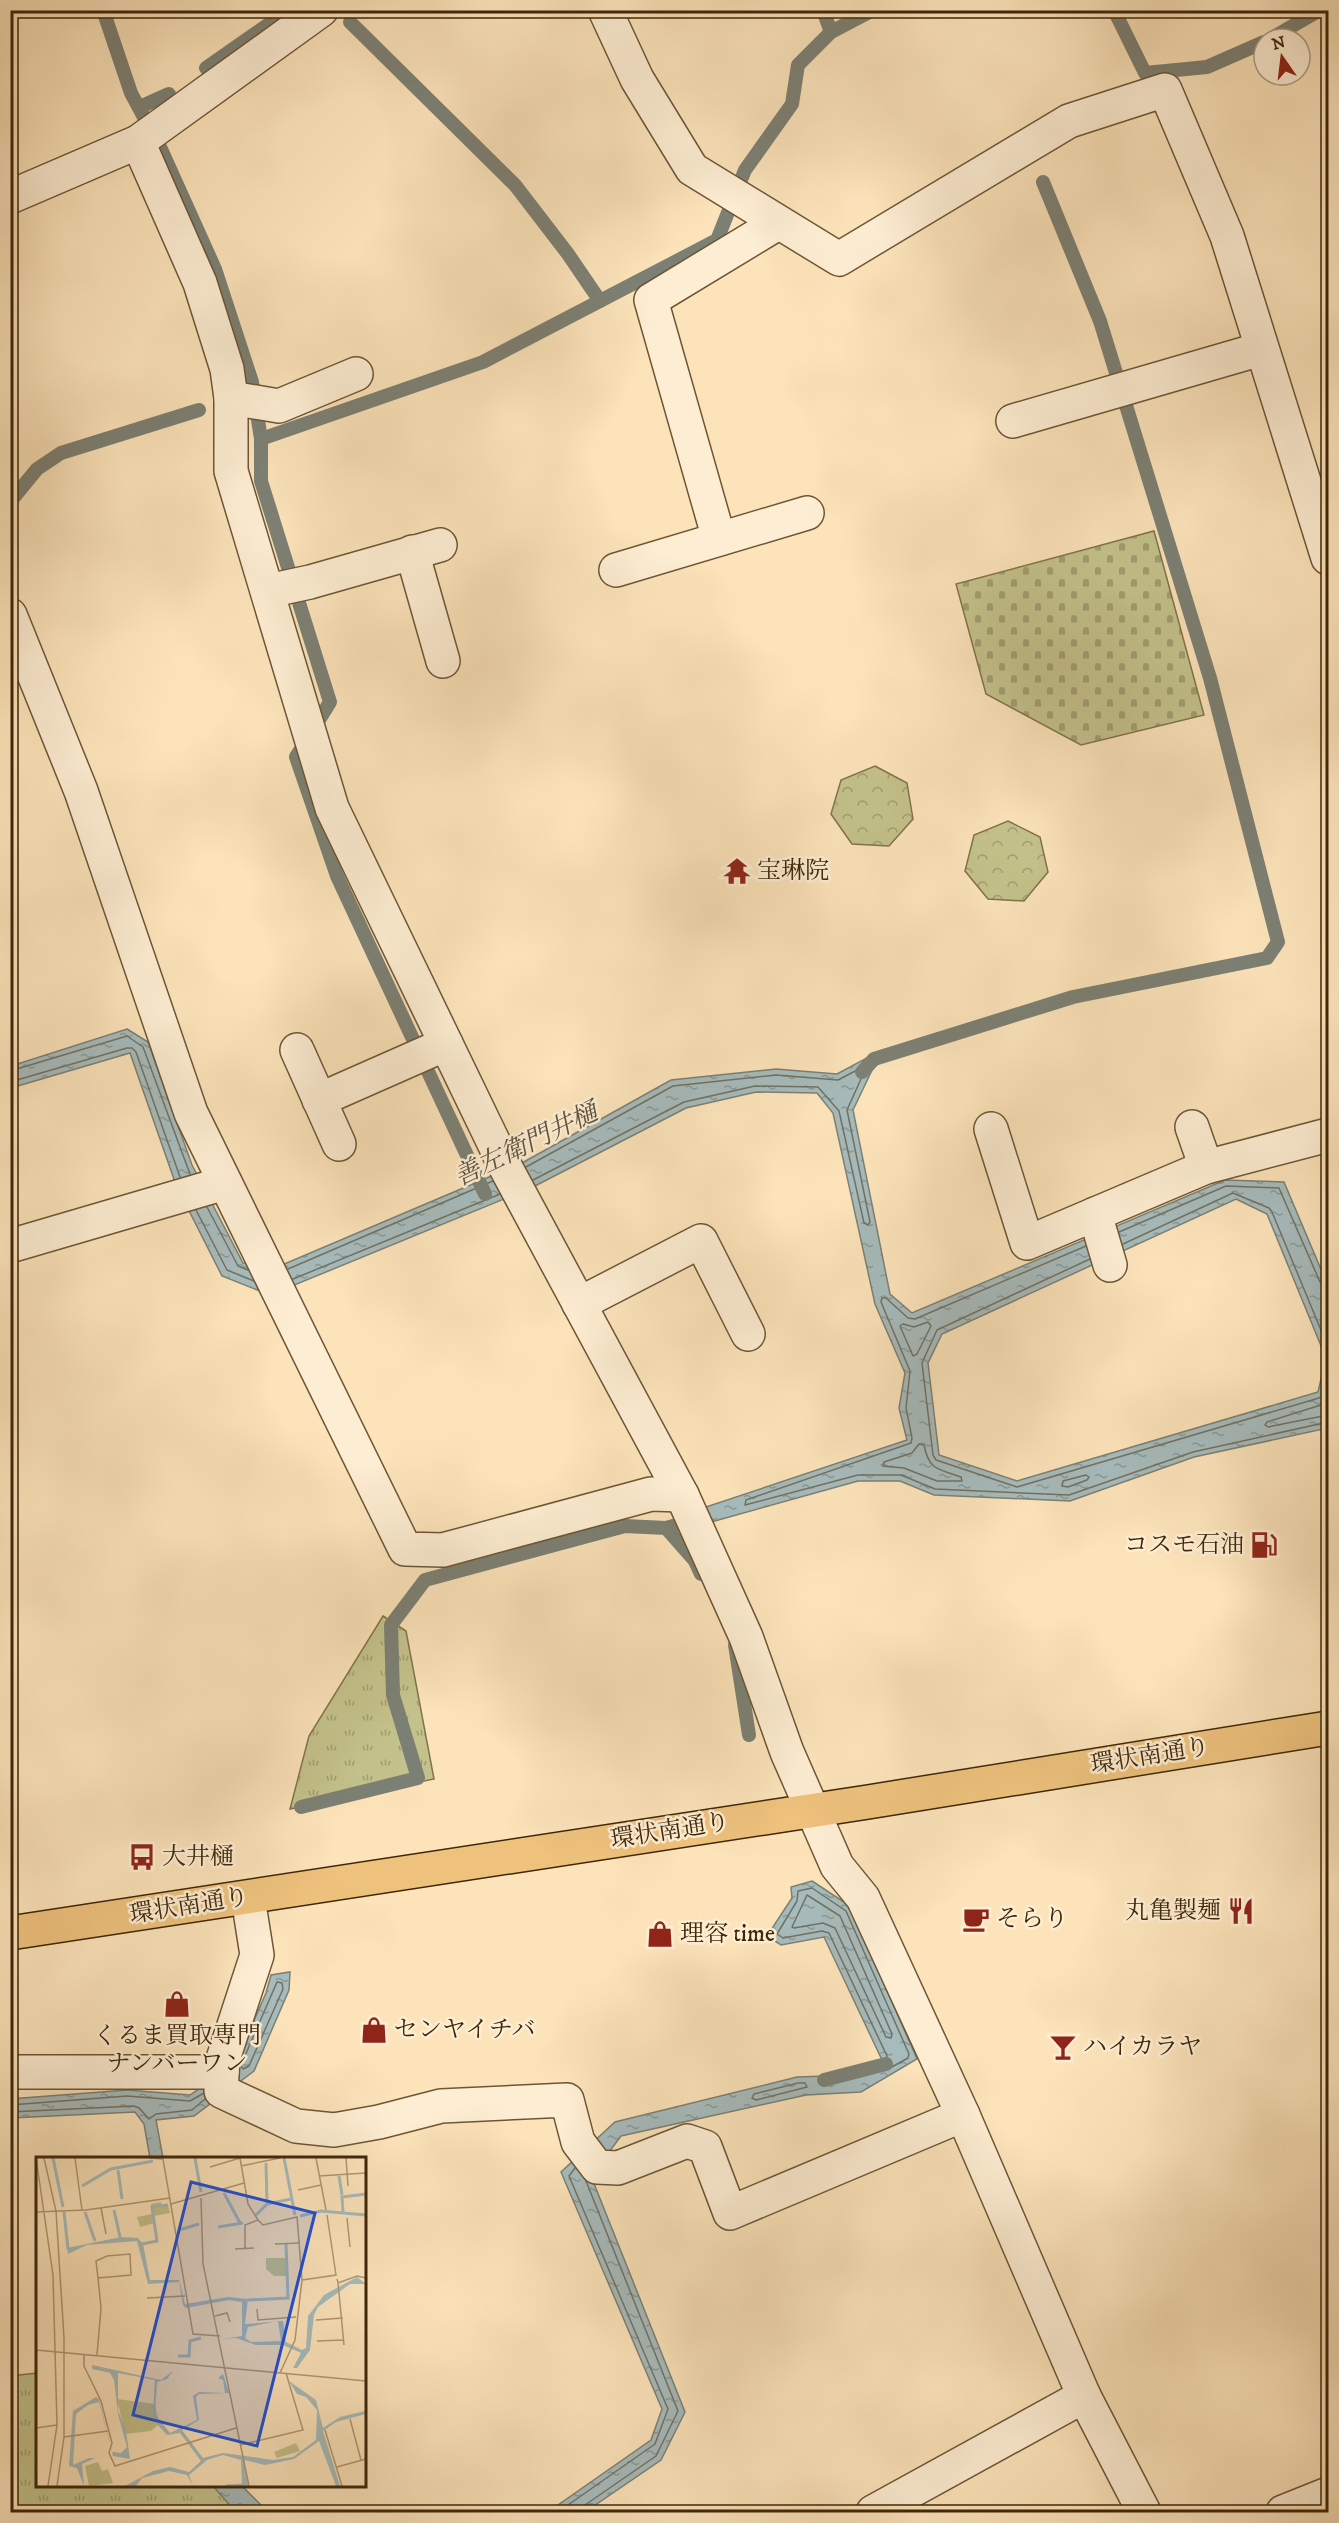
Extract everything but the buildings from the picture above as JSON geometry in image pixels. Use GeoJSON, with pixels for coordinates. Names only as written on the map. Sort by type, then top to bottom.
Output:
{"type":"FeatureCollection","features":[{"type":"Feature","properties":{"kind":"highway","name":"環状南通り"},"geometry":{"type":"LineString","coordinates":[[10,1933],[248,1898],[1329,1728]]}},
{"type":"Feature","properties":{"kind":"street"},"geometry":{"type":"LineString","coordinates":[[10,197],[151,133],[321,10]]}},
{"type":"Feature","properties":{"kind":"street"},"geometry":{"type":"LineString","coordinates":[[605,10],[637,79],[692,169],[839,259],[1069,121],[1165,90],[1227,236],[1329,558]]}},
{"type":"Feature","properties":{"kind":"street"},"geometry":{"type":"LineString","coordinates":[[151,133],[227,369],[231,398],[231,471],[332,808],[513,1181],[684,1499],[746,1637],[788,1752],[837,1866],[862,1898],[963,2115],[1084,2396],[1144,2512]]}},
{"type":"Feature","properties":{"kind":"street"},"geometry":{"type":"LineString","coordinates":[[719,539],[651,300],[778,223]]}},
{"type":"Feature","properties":{"kind":"street"},"geometry":{"type":"LineString","coordinates":[[1013,421],[1262,349]]}},
{"type":"Feature","properties":{"kind":"street"},"geometry":{"type":"LineString","coordinates":[[231,398],[279,406],[356,374]]}},
{"type":"Feature","properties":{"kind":"street"},"geometry":{"type":"LineString","coordinates":[[616,570],[807,513]]}},
{"type":"Feature","properties":{"kind":"street"},"geometry":{"type":"LineString","coordinates":[[268,591],[310,582],[426,548],[443,661]]}},
{"type":"Feature","properties":{"kind":"street"},"geometry":{"type":"LineString","coordinates":[[10,615],[81,791],[191,1113],[219,1185],[263,1259],[405,1549],[443,1550],[651,1494],[684,1499]]}},
{"type":"Feature","properties":{"kind":"street"},"geometry":{"type":"LineString","coordinates":[[319,1100],[446,1044]]}},
{"type":"Feature","properties":{"kind":"street"},"geometry":{"type":"LineString","coordinates":[[297,1050],[339,1144]]}},
{"type":"Feature","properties":{"kind":"street"},"geometry":{"type":"LineString","coordinates":[[1192,1127],[1206,1167]]}},
{"type":"Feature","properties":{"kind":"street"},"geometry":{"type":"LineString","coordinates":[[991,1129],[1027,1243],[1206,1167],[1329,1135]]}},
{"type":"Feature","properties":{"kind":"street"},"geometry":{"type":"LineString","coordinates":[[10,1246],[219,1185]]}},
{"type":"Feature","properties":{"kind":"street"},"geometry":{"type":"LineString","coordinates":[[1095,1214],[1110,1265]]}},
{"type":"Feature","properties":{"kind":"street"},"geometry":{"type":"LineString","coordinates":[[579,1304],[701,1241],[748,1334]]}},
{"type":"Feature","properties":{"kind":"street"},"geometry":{"type":"LineString","coordinates":[[248,1898],[257,1955],[222,2059],[221,2091],[296,2126],[334,2130],[379,2122],[441,2106],[567,2100],[588,2155],[618,2168],[687,2141],[705,2147],[730,2213],[963,2115]]}},
{"type":"Feature","properties":{"kind":"street"},"geometry":{"type":"LineString","coordinates":[[10,2072],[222,2072]]}},
{"type":"Feature","properties":{"kind":"street"},"geometry":{"type":"LineString","coordinates":[[873,2512],[1084,2396]]}},
{"type":"Feature","properties":{"kind":"street"},"geometry":{"type":"LineString","coordinates":[[1283,2512],[1329,2494]]}},
{"type":"Feature","properties":{"kind":"green space"},"geometry":{"type":"Polygon","coordinates":[[[1154,531],[1204,715],[1081,745],[986,694],[956,584],[1154,531]]]}},
{"type":"Feature","properties":{"kind":"green space"},"geometry":{"type":"Polygon","coordinates":[[[875,766],[907,783],[913,819],[889,846],[852,844],[831,814],[841,780],[875,766]]]}},
{"type":"Feature","properties":{"kind":"green space"},"geometry":{"type":"Polygon","coordinates":[[[1008,821],[1040,837],[1048,872],[1024,901],[988,899],[965,871],[974,835],[1008,821]]]}},
{"type":"Feature","properties":{"kind":"green space"},"geometry":{"type":"Polygon","coordinates":[[[383,1616],[406,1631],[434,1779],[290,1809],[309,1736],[383,1616]]]}},
{"type":"Feature","properties":{"kind":"green space"},"geometry":{"type":"Polygon","coordinates":[[[36,2373],[36,2487],[229,2487],[252,2512],[11,2512],[10,2376],[36,2373]]]}},
{"type":"Feature","properties":{"kind":"water"},"geometry":{"type":"Polygon","coordinates":[[[127,1029],[148,1042],[192,1165],[243,1263],[282,1265],[522,1163],[671,1080],[776,1069],[837,1074],[876,1053],[874,1066],[853,1110],[890,1294],[912,1313],[1225,1180],[1284,1182],[1328,1286],[1328,1428],[1194,1457],[1070,1501],[934,1495],[900,1481],[858,1481],[711,1522],[706,1507],[907,1440],[899,1408],[905,1373],[875,1304],[833,1113],[817,1093],[756,1092],[686,1108],[533,1187],[270,1295],[222,1276],[176,1185],[130,1053],[11,1088],[11,1066],[127,1029]],[[1236,1199],[942,1334],[928,1363],[939,1455],[1017,1481],[1318,1392],[1326,1358],[1267,1214],[1236,1199]]]}},
{"type":"Feature","properties":{"kind":"water"},"geometry":{"type":"Polygon","coordinates":[[[812,1881],[850,1906],[917,2059],[861,2092],[806,2095],[621,2136],[591,2176],[685,2412],[661,2460],[585,2512],[548,2512],[651,2440],[662,2409],[561,2172],[615,2122],[797,2077],[859,2075],[882,2060],[824,1937],[781,1945],[767,1936],[792,1898],[791,1887],[812,1881]]]}},
{"type":"Feature","properties":{"kind":"water"},"geometry":{"type":"Polygon","coordinates":[[[290,1972],[289,1990],[254,2071],[194,2116],[156,2120],[163,2157],[150,2157],[144,2124],[135,2112],[11,2118],[10,2099],[127,2090],[190,2095],[235,2064],[266,1993],[271,1975],[290,1972]]]}},
{"type":"Feature","properties":{"kind":"water"},"geometry":{"type":"Polygon","coordinates":[[[214,2487],[243,2487],[268,2512],[236,2512],[214,2487]]]}},
{"type":"Feature","properties":{"kind":"waterway","name":"善左衛門井樋"},"geometry":{"type":"LineString","coordinates":[[103,10],[131,93],[161,149],[215,269],[252,382],[261,439],[261,481],[330,702],[296,757],[337,876],[485,1194]]}},
{"type":"Feature","properties":{"kind":"waterway"},"geometry":{"type":"LineString","coordinates":[[206,68],[289,10]]}},
{"type":"Feature","properties":{"kind":"waterway"},"geometry":{"type":"LineString","coordinates":[[823,10],[831,32]]}},
{"type":"Feature","properties":{"kind":"waterway"},"geometry":{"type":"LineString","coordinates":[[261,439],[483,362],[717,240],[745,170],[792,104],[798,65],[831,32],[873,10]]}},
{"type":"Feature","properties":{"kind":"waterway"},"geometry":{"type":"LineString","coordinates":[[1114,10],[1145,73],[1207,67],[1252,47]]}},
{"type":"Feature","properties":{"kind":"waterway"},"geometry":{"type":"LineString","coordinates":[[1291,27],[1320,10]]}},
{"type":"Feature","properties":{"kind":"waterway"},"geometry":{"type":"LineString","coordinates":[[350,22],[515,185],[568,254],[600,301]]}},
{"type":"Feature","properties":{"kind":"waterway"},"geometry":{"type":"LineString","coordinates":[[140,107],[169,94]]}},
{"type":"Feature","properties":{"kind":"waterway"},"geometry":{"type":"LineString","coordinates":[[862,1072],[874,1059],[1073,997],[1267,958],[1278,942],[1210,678],[1100,321],[1043,182]]}},
{"type":"Feature","properties":{"kind":"waterway"},"geometry":{"type":"LineString","coordinates":[[10,502],[37,469],[61,453],[199,410]]}},
{"type":"Feature","properties":{"kind":"waterway"},"geometry":{"type":"LineString","coordinates":[[301,1807],[418,1778],[393,1695],[391,1625],[425,1580],[625,1526],[666,1528],[694,1520]]}},
{"type":"Feature","properties":{"kind":"waterway"},"geometry":{"type":"LineString","coordinates":[[666,1528],[695,1561],[701,1574]]}},
{"type":"Feature","properties":{"kind":"waterway"},"geometry":{"type":"LineString","coordinates":[[735,1645],[749,1735]]}},
{"type":"Feature","properties":{"kind":"waterway"},"geometry":{"type":"LineString","coordinates":[[824,2080],[886,2064]]}},
{"type":"Feature","properties":{"kind":"place","name":"宝琳院"},"geometry":{"type":"Point","coordinates":[737,871]}},
{"type":"Feature","properties":{"kind":"place","name":"コスモ石油"},"geometry":{"type":"Point","coordinates":[1264,1545]}},
{"type":"Feature","properties":{"kind":"place","name":"大井樋"},"geometry":{"type":"Point","coordinates":[142,1857]}},
{"type":"Feature","properties":{"kind":"place","name":"丸亀製麺"},"geometry":{"type":"Point","coordinates":[1241,1911]}},
{"type":"Feature","properties":{"kind":"place","name":"そらり"},"geometry":{"type":"Point","coordinates":[976,1919]}},
{"type":"Feature","properties":{"kind":"place","name":"理容 time"},"geometry":{"type":"Point","coordinates":[660,1934]}},
{"type":"Feature","properties":{"kind":"place","name":"くるま買取専門 ナンバーワン"},"geometry":{"type":"Point","coordinates":[177,2004]}},
{"type":"Feature","properties":{"kind":"place","name":"センヤイチバ"},"geometry":{"type":"Point","coordinates":[374,2030]}},
{"type":"Feature","properties":{"kind":"place","name":"ハイカラヤ"},"geometry":{"type":"Point","coordinates":[1063,2047]}}]}
